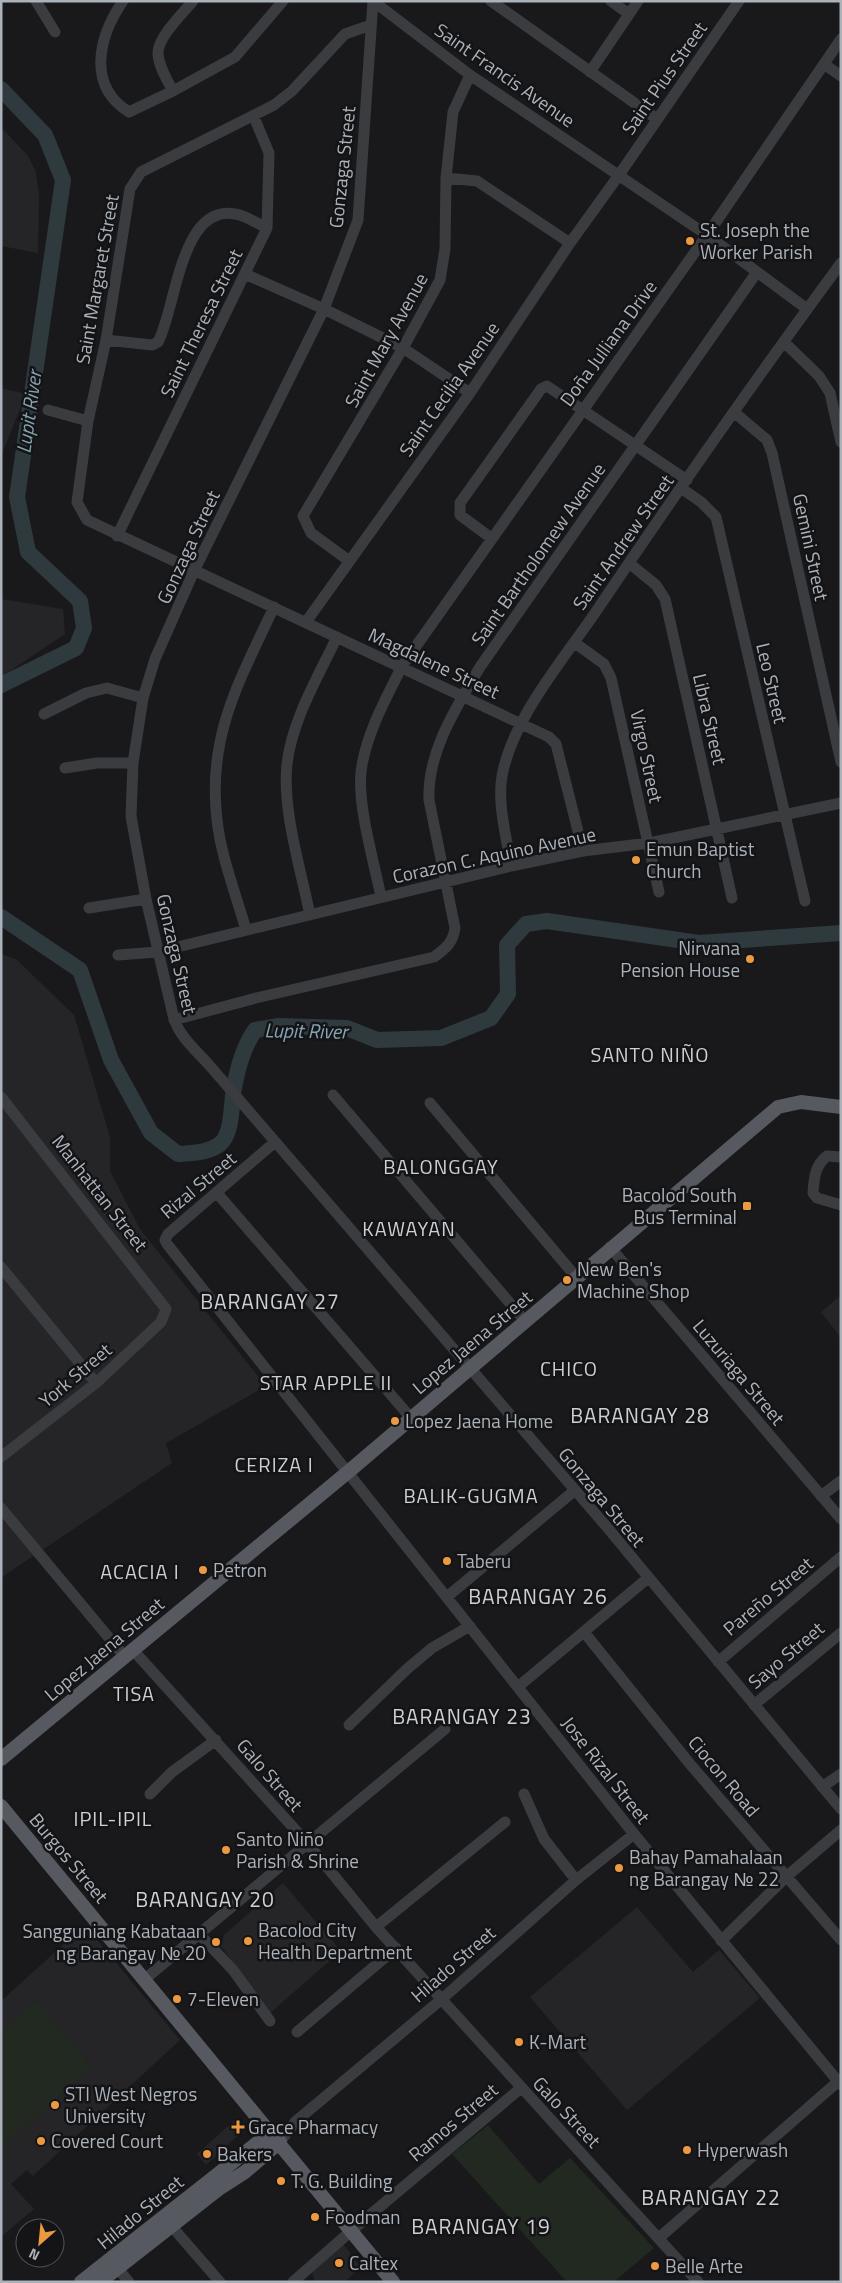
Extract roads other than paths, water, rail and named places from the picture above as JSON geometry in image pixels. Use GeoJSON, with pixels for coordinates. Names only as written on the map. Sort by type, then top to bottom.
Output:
{"type":"FeatureCollection","features":[{"type":"Feature","properties":{"kind":"main road","name":"Lopez Jaena Street"},"geometry":{"type":"LineString","coordinates":[[1,1758],[471,1369],[610,1247],[778,1107],[801,1102],[841,1107]]}},
{"type":"Feature","properties":{"kind":"main road","name":"Burgos Street"},"geometry":{"type":"LineString","coordinates":[[1,1806],[393,2282]]}},
{"type":"Feature","properties":{"kind":"main road","name":"Hilado Street"},"geometry":{"type":"LineString","coordinates":[[81,2282],[114,2264],[216,2183],[244,2172],[275,2137]]}},
{"type":"Feature","properties":{"kind":"main road","name":"Hilado Street"},"geometry":{"type":"LineString","coordinates":[[100,2282],[114,2264]]}},
{"type":"Feature","properties":{"kind":"street"},"geometry":{"type":"LineString","coordinates":[[36,1],[55,32]]}},
{"type":"Feature","properties":{"kind":"street"},"geometry":{"type":"LineString","coordinates":[[123,1],[103,36],[100,67],[111,97],[129,112],[173,91],[234,57],[283,1]]}},
{"type":"Feature","properties":{"kind":"street"},"geometry":{"type":"LineString","coordinates":[[173,91],[160,62],[158,51],[166,33],[193,1]]}},
{"type":"Feature","properties":{"kind":"street","name":"Gonzaga Street"},"geometry":{"type":"LineString","coordinates":[[373,1],[358,220],[324,309],[194,571],[155,659],[143,698],[133,763],[131,816],[146,899],[174,1020],[188,1042],[471,1369],[841,1809]]}},
{"type":"Feature","properties":{"kind":"street","name":"Saint Francis Avenue"},"geometry":{"type":"LineString","coordinates":[[373,1],[470,75],[707,234],[807,309]]}},
{"type":"Feature","properties":{"kind":"street"},"geometry":{"type":"LineString","coordinates":[[491,1],[657,119]]}},
{"type":"Feature","properties":{"kind":"street"},"geometry":{"type":"LineString","coordinates":[[611,1],[629,14]]}},
{"type":"Feature","properties":{"kind":"street"},"geometry":{"type":"LineString","coordinates":[[590,72],[638,1]]}},
{"type":"Feature","properties":{"kind":"street","name":"Saint Pius Street"},"geometry":{"type":"LineString","coordinates":[[619,175],[739,1]]}},
{"type":"Feature","properties":{"kind":"street","name":"Saint Margaret Street"},"geometry":{"type":"LineString","coordinates":[[194,571],[117,536],[87,520],[77,502],[88,421],[106,340],[130,189],[141,172],[254,117],[292,91],[345,34],[371,25]]}},
{"type":"Feature","properties":{"kind":"street","name":"Doña Julliana Drive"},"geometry":{"type":"LineString","coordinates":[[381,897],[366,819],[361,786],[361,766],[369,737],[402,666],[582,408],[707,234],[841,39]]}},
{"type":"Feature","properties":{"kind":"street"},"geometry":{"type":"LineString","coordinates":[[824,64],[841,76]]}},
{"type":"Feature","properties":{"kind":"street","name":"Saint Mary Avenue"},"geometry":{"type":"LineString","coordinates":[[348,560],[311,533],[303,516],[403,348],[443,273],[446,178],[452,112],[470,75]]}},
{"type":"Feature","properties":{"kind":"street","name":"Saint Theresa Street"},"geometry":{"type":"LineString","coordinates":[[117,536],[267,228],[270,153],[254,117]]}},
{"type":"Feature","properties":{"kind":"street","name":"Saint Cecilia Avenue"},"geometry":{"type":"LineString","coordinates":[[306,622],[348,560],[470,393],[570,243],[619,175]]}},
{"type":"Feature","properties":{"kind":"street"},"geometry":{"type":"LineString","coordinates":[[446,178],[478,182],[570,243]]}},
{"type":"Feature","properties":{"kind":"street"},"geometry":{"type":"LineString","coordinates":[[106,340],[152,345],[158,342],[190,240],[207,221],[224,213],[237,214],[267,228]]}},
{"type":"Feature","properties":{"kind":"street","name":"Saint Andrew Street"},"geometry":{"type":"LineString","coordinates":[[512,866],[502,805],[502,778],[507,758],[522,724],[537,698],[629,563],[840,264]]}},
{"type":"Feature","properties":{"kind":"street","name":"Saint Bartholomew Avenue"},"geometry":{"type":"LineString","coordinates":[[174,1020],[256,998],[434,957],[446,948],[453,938],[453,916],[429,800],[428,783],[444,735],[463,695],[480,667],[757,272]]}},
{"type":"Feature","properties":{"kind":"street"},"geometry":{"type":"LineString","coordinates":[[245,274],[324,309],[403,348],[470,393]]}},
{"type":"Feature","properties":{"kind":"street"},"geometry":{"type":"LineString","coordinates":[[784,342],[819,376],[830,393],[841,442]]}},
{"type":"Feature","properties":{"kind":"street","name":"Leo Street"},"geometry":{"type":"LineString","coordinates":[[491,538],[460,515],[460,503],[541,389],[547,386],[636,445],[684,484],[716,517],[783,815],[805,901]]}},
{"type":"Feature","properties":{"kind":"street"},"geometry":{"type":"LineString","coordinates":[[48,410],[88,421]]}},
{"type":"Feature","properties":{"kind":"street","name":"Gemini Street"},"geometry":{"type":"LineString","coordinates":[[735,413],[763,436],[772,453],[841,762]]}},
{"type":"Feature","properties":{"kind":"street","name":"Libra Street"},"geometry":{"type":"LineString","coordinates":[[629,563],[656,585],[665,599],[732,898]]}},
{"type":"Feature","properties":{"kind":"street","name":"Magdalene Street"},"geometry":{"type":"LineString","coordinates":[[194,571],[541,732],[556,744],[583,851]]}},
{"type":"Feature","properties":{"kind":"street"},"geometry":{"type":"LineString","coordinates":[[246,930],[217,820],[216,771],[221,730],[233,693],[274,607]]}},
{"type":"Feature","properties":{"kind":"street"},"geometry":{"type":"LineString","coordinates":[[310,915],[289,812],[287,764],[298,720],[336,637]]}},
{"type":"Feature","properties":{"kind":"street","name":"Virgo Street"},"geometry":{"type":"LineString","coordinates":[[575,643],[604,664],[611,678],[659,892]]}},
{"type":"Feature","properties":{"kind":"street"},"geometry":{"type":"LineString","coordinates":[[44,714],[86,693],[107,688],[143,698]]}},
{"type":"Feature","properties":{"kind":"street"},"geometry":{"type":"LineString","coordinates":[[65,768],[97,763],[133,763]]}},
{"type":"Feature","properties":{"kind":"street","name":"Corazon C. Aquino Avenue"},"geometry":{"type":"LineString","coordinates":[[118,956],[158,952],[381,897],[446,884],[512,866],[583,851],[648,843],[841,803]]}},
{"type":"Feature","properties":{"kind":"street"},"geometry":{"type":"LineString","coordinates":[[89,908],[146,899]]}},
{"type":"Feature","properties":{"kind":"street"},"geometry":{"type":"LineString","coordinates":[[333,1095],[526,1322]]}},
{"type":"Feature","properties":{"kind":"street","name":"Manhattan Street"},"geometry":{"type":"LineString","coordinates":[[1,1097],[158,1296],[164,1304],[166,1313]]}},
{"type":"Feature","properties":{"kind":"street"},"geometry":{"type":"LineString","coordinates":[[430,1102],[576,1277]]}},
{"type":"Feature","properties":{"kind":"street","name":"Rizal Street"},"geometry":{"type":"LineString","coordinates":[[275,1142],[168,1234],[165,1240],[348,1472]]}},
{"type":"Feature","properties":{"kind":"street"},"geometry":{"type":"LineString","coordinates":[[841,1157],[827,1156],[821,1161],[816,1168],[813,1193],[817,1198],[841,1205]]}},
{"type":"Feature","properties":{"kind":"street"},"geometry":{"type":"LineString","coordinates":[[217,1193],[411,1418]]}},
{"type":"Feature","properties":{"kind":"street","name":"Luzuriaga Street"},"geometry":{"type":"LineString","coordinates":[[610,1247],[841,1519]]}},
{"type":"Feature","properties":{"kind":"street"},"geometry":{"type":"LineString","coordinates":[[1,1267],[96,1383]]}},
{"type":"Feature","properties":{"kind":"street","name":"York Street"},"geometry":{"type":"LineString","coordinates":[[1,1457],[96,1383],[161,1322],[166,1313]]}},
{"type":"Feature","properties":{"kind":"street","name":"Jose Rizal Street"},"geometry":{"type":"LineString","coordinates":[[348,1472],[448,1596],[634,1834],[840,2082]]}},
{"type":"Feature","properties":{"kind":"street"},"geometry":{"type":"LineString","coordinates":[[822,1496],[841,1482]]}},
{"type":"Feature","properties":{"kind":"street"},"geometry":{"type":"LineString","coordinates":[[448,1596],[574,1491]]}},
{"type":"Feature","properties":{"kind":"street","name":"Galo Street"},"geometry":{"type":"LineString","coordinates":[[1,1508],[129,1653],[216,1740],[309,1845],[376,1927],[443,1998],[521,2088],[660,2237],[698,2282]]}},
{"type":"Feature","properties":{"kind":"street","name":"Pareño Street"},"geometry":{"type":"LineString","coordinates":[[718,1662],[841,1558]]}},
{"type":"Feature","properties":{"kind":"street"},"geometry":{"type":"LineString","coordinates":[[519,1686],[648,1578]]}},
{"type":"Feature","properties":{"kind":"street"},"geometry":{"type":"LineString","coordinates":[[350,1725],[407,1668],[432,1648],[470,1626]]}},
{"type":"Feature","properties":{"kind":"street","name":"Ciocon Road"},"geometry":{"type":"LineString","coordinates":[[584,1632],[690,1764],[841,1940]]}},
{"type":"Feature","properties":{"kind":"street","name":"Sayo Street"},"geometry":{"type":"LineString","coordinates":[[754,1704],[841,1632]]}},
{"type":"Feature","properties":{"kind":"street"},"geometry":{"type":"LineString","coordinates":[[145,1979],[309,1845],[445,1729]]}},
{"type":"Feature","properties":{"kind":"street"},"geometry":{"type":"LineString","coordinates":[[150,1794],[172,1772],[216,1740]]}},
{"type":"Feature","properties":{"kind":"street"},"geometry":{"type":"LineString","coordinates":[[822,1787],[841,1774]]}},
{"type":"Feature","properties":{"kind":"street"},"geometry":{"type":"LineString","coordinates":[[524,1794],[544,1839],[576,1880]]}},
{"type":"Feature","properties":{"kind":"street"},"geometry":{"type":"LineString","coordinates":[[376,1927],[505,1822]]}},
{"type":"Feature","properties":{"kind":"street"},"geometry":{"type":"LineString","coordinates":[[721,1941],[786,1877],[841,1830]]}},
{"type":"Feature","properties":{"kind":"street","name":"Hilado Street"},"geometry":{"type":"LineString","coordinates":[[275,2137],[296,2122],[443,1998],[576,1880],[634,1834]]}},
{"type":"Feature","properties":{"kind":"street"},"geometry":{"type":"LineString","coordinates":[[200,1934],[233,1970],[270,2021]]}},
{"type":"Feature","properties":{"kind":"street"},"geometry":{"type":"LineString","coordinates":[[297,2032],[396,1948]]}},
{"type":"Feature","properties":{"kind":"street"},"geometry":{"type":"LineString","coordinates":[[660,2237],[840,2082]]}},
{"type":"Feature","properties":{"kind":"street","name":"Ramos Street"},"geometry":{"type":"LineString","coordinates":[[294,2282],[351,2231],[521,2088]]}},
{"type":"Feature","properties":{"kind":"street"},"geometry":{"type":"LineString","coordinates":[[167,2222],[220,2282]]}},
{"type":"Feature","properties":{"kind":"street"},"geometry":{"type":"LineString","coordinates":[[114,2264],[129,2282]]}},
{"type":"Feature","properties":{"kind":"waterway","name":"Lupit River"},"geometry":{"type":"LineString","coordinates":[[1,89],[45,135],[63,180],[17,497],[28,552],[80,601],[84,628],[76,648],[1,685]]}},
{"type":"Feature","properties":{"kind":"waterway","name":"Lupit River"},"geometry":{"type":"LineString","coordinates":[[1,917],[80,970],[111,1060],[151,1133],[178,1154],[210,1149],[220,1144],[224,1139],[231,1118],[234,1088],[239,1065],[255,1030],[279,1026],[347,1028],[377,1040],[441,1038],[491,1018],[508,994],[507,945],[526,924],[547,921],[699,943],[841,933]]}},
{"type":"Feature","properties":{"kind":"place","name":"St. Joseph the Worker Parish"},"geometry":{"type":"Point","coordinates":[690,241]}},
{"type":"Feature","properties":{"kind":"place","name":"Emun Baptist Church"},"geometry":{"type":"Point","coordinates":[636,860]}},
{"type":"Feature","properties":{"kind":"place","name":"Nirvana Pension House"},"geometry":{"type":"Point","coordinates":[750,959]}},
{"type":"Feature","properties":{"kind":"place","name":"Bacolod South Bus Terminal"},"geometry":{"type":"Point","coordinates":[747,1206]}},
{"type":"Feature","properties":{"kind":"place","name":"New Ben's Machine Shop"},"geometry":{"type":"Point","coordinates":[567,1280]}},
{"type":"Feature","properties":{"kind":"place","name":"Lopez Jaena Home"},"geometry":{"type":"Point","coordinates":[395,1421]}},
{"type":"Feature","properties":{"kind":"place","name":"Taberu"},"geometry":{"type":"Point","coordinates":[447,1561]}},
{"type":"Feature","properties":{"kind":"place","name":"Petron"},"geometry":{"type":"Point","coordinates":[203,1570]}},
{"type":"Feature","properties":{"kind":"place","name":"Santo Niño Parish & Shrine"},"geometry":{"type":"Point","coordinates":[226,1850]}},
{"type":"Feature","properties":{"kind":"place","name":"Bahay Pamahalaan ng Barangay № 22"},"geometry":{"type":"Point","coordinates":[619,1868]}},
{"type":"Feature","properties":{"kind":"place","name":"Bacolod City Health Department"},"geometry":{"type":"Point","coordinates":[248,1941]}},
{"type":"Feature","properties":{"kind":"place","name":"Sangguniang Kabataan ng Barangay № 20"},"geometry":{"type":"Point","coordinates":[216,1942]}},
{"type":"Feature","properties":{"kind":"place","name":"7-Eleven"},"geometry":{"type":"Point","coordinates":[177,1999]}},
{"type":"Feature","properties":{"kind":"place","name":"K-Mart"},"geometry":{"type":"Point","coordinates":[519,2042]}},
{"type":"Feature","properties":{"kind":"place","name":"STI West Negros University"},"geometry":{"type":"Point","coordinates":[55,2105]}},
{"type":"Feature","properties":{"kind":"place","name":"Grace Pharmacy"},"geometry":{"type":"Point","coordinates":[238,2127]}},
{"type":"Feature","properties":{"kind":"place","name":"Covered Court"},"geometry":{"type":"Point","coordinates":[41,2141]}},
{"type":"Feature","properties":{"kind":"place","name":"Hyperwash"},"geometry":{"type":"Point","coordinates":[687,2150]}},
{"type":"Feature","properties":{"kind":"place","name":"Bakers"},"geometry":{"type":"Point","coordinates":[207,2154]}},
{"type":"Feature","properties":{"kind":"place","name":"T. G. Building"},"geometry":{"type":"Point","coordinates":[281,2181]}},
{"type":"Feature","properties":{"kind":"place","name":"Foodman"},"geometry":{"type":"Point","coordinates":[315,2217]}},
{"type":"Feature","properties":{"kind":"place","name":"Caltex"},"geometry":{"type":"Point","coordinates":[339,2263]}},
{"type":"Feature","properties":{"kind":"place","name":"Belle Arte"},"geometry":{"type":"Point","coordinates":[655,2266]}},
{"type":"Feature","properties":{"kind":"district","name":"SANTO NIÑO"},"geometry":{"type":"Point","coordinates":[650,1055]}},
{"type":"Feature","properties":{"kind":"district","name":"BALONGGAY"},"geometry":{"type":"Point","coordinates":[441,1167]}},
{"type":"Feature","properties":{"kind":"district","name":"KAWAYAN"},"geometry":{"type":"Point","coordinates":[409,1229]}},
{"type":"Feature","properties":{"kind":"district","name":"BARANGAY 27"},"geometry":{"type":"Point","coordinates":[270,1302]}},
{"type":"Feature","properties":{"kind":"district","name":"CHICO"},"geometry":{"type":"Point","coordinates":[569,1369]}},
{"type":"Feature","properties":{"kind":"district","name":"STAR APPLE II"},"geometry":{"type":"Point","coordinates":[326,1383]}},
{"type":"Feature","properties":{"kind":"district","name":"BARANGAY 28"},"geometry":{"type":"Point","coordinates":[640,1416]}},
{"type":"Feature","properties":{"kind":"district","name":"CERIZA I"},"geometry":{"type":"Point","coordinates":[274,1465]}},
{"type":"Feature","properties":{"kind":"district","name":"BALIK-GUGMA"},"geometry":{"type":"Point","coordinates":[471,1496]}},
{"type":"Feature","properties":{"kind":"district","name":"ACACIA I"},"geometry":{"type":"Point","coordinates":[140,1572]}},
{"type":"Feature","properties":{"kind":"district","name":"BARANGAY 26"},"geometry":{"type":"Point","coordinates":[538,1597]}},
{"type":"Feature","properties":{"kind":"district","name":"TISA"},"geometry":{"type":"Point","coordinates":[134,1694]}},
{"type":"Feature","properties":{"kind":"district","name":"BARANGAY 23"},"geometry":{"type":"Point","coordinates":[462,1717]}},
{"type":"Feature","properties":{"kind":"district","name":"IPIL-IPIL"},"geometry":{"type":"Point","coordinates":[113,1819]}},
{"type":"Feature","properties":{"kind":"district","name":"BARANGAY 20"},"geometry":{"type":"Point","coordinates":[205,1900]}},
{"type":"Feature","properties":{"kind":"district","name":"BARANGAY 22"},"geometry":{"type":"Point","coordinates":[711,2198]}},
{"type":"Feature","properties":{"kind":"district","name":"BARANGAY 19"},"geometry":{"type":"Point","coordinates":[481,2227]}}]}
